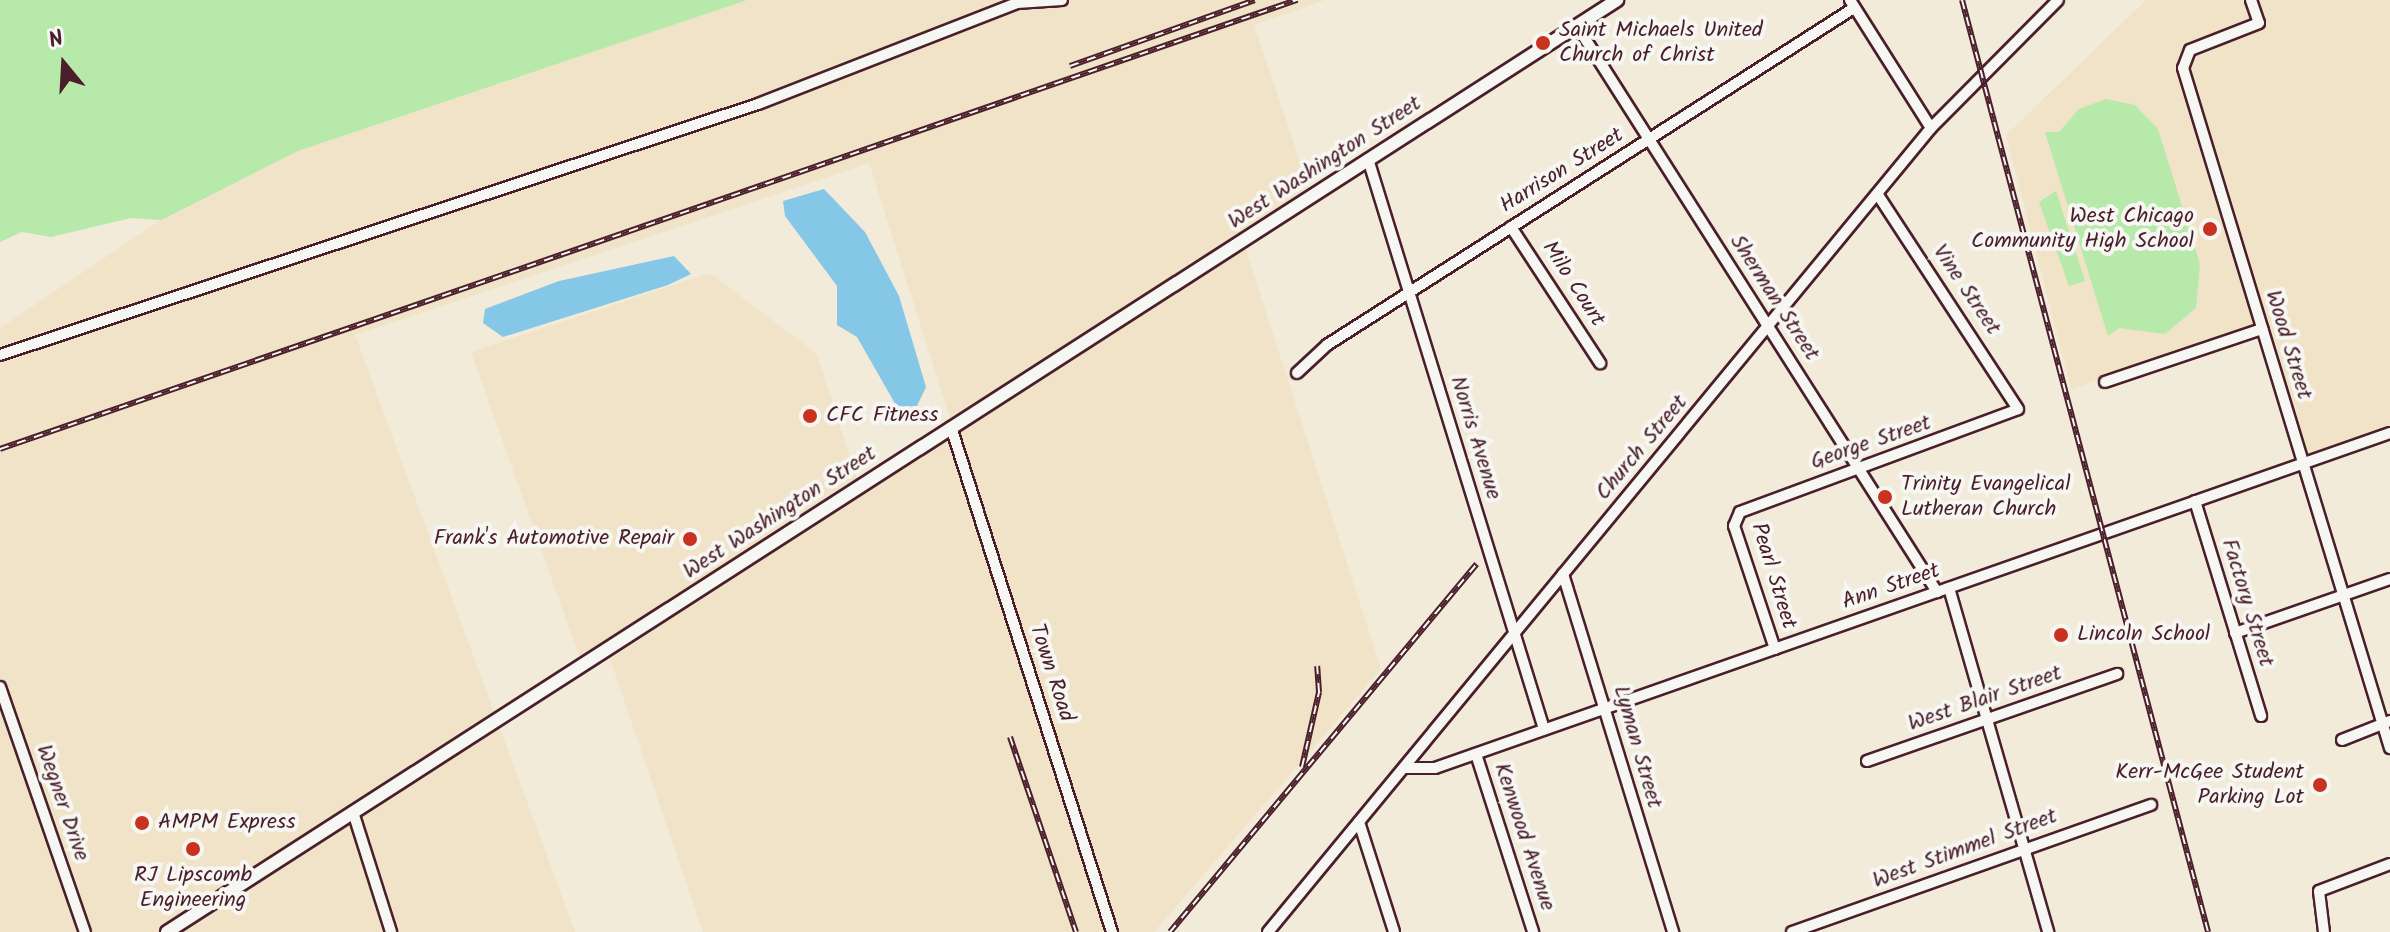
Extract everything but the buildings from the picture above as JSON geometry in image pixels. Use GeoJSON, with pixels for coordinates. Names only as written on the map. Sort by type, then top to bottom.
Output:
{"type":"FeatureCollection","features":[{"type":"Feature","properties":{"kind":"main road","name":"West Washington Street"},"geometry":{"type":"LineString","coordinates":[[167,932],[1617,0]]}},
{"type":"Feature","properties":{"kind":"street"},"geometry":{"type":"LineString","coordinates":[[0,355],[758,104],[1017,3],[1062,0]]}},
{"type":"Feature","properties":{"kind":"street","name":"Church Street"},"geometry":{"type":"LineString","coordinates":[[1268,932],[1931,128],[2058,0]]}},
{"type":"Feature","properties":{"kind":"street","name":"Wood Street"},"geometry":{"type":"LineString","coordinates":[[2251,0],[2259,23],[2190,50],[2182,61],[2303,464],[2386,722],[2390,748]]}},
{"type":"Feature","properties":{"kind":"street"},"geometry":{"type":"LineString","coordinates":[[1852,4],[1931,128]]}},
{"type":"Feature","properties":{"kind":"street","name":"Harrison Street"},"geometry":{"type":"LineString","coordinates":[[1297,373],[1409,293],[1649,140],[1852,4]]}},
{"type":"Feature","properties":{"kind":"street","name":"Sherman Street"},"geometry":{"type":"LineString","coordinates":[[1577,26],[1937,592]]}},
{"type":"Feature","properties":{"kind":"street","name":"Norris Avenue"},"geometry":{"type":"LineString","coordinates":[[1368,159],[1544,729]]}},
{"type":"Feature","properties":{"kind":"street","name":"Vine Street"},"geometry":{"type":"LineString","coordinates":[[1878,195],[2018,409]]}},
{"type":"Feature","properties":{"kind":"street","name":"Milo Court"},"geometry":{"type":"LineString","coordinates":[[1511,227],[1600,363]]}},
{"type":"Feature","properties":{"kind":"street"},"geometry":{"type":"LineString","coordinates":[[2105,382],[2262,329]]}},
{"type":"Feature","properties":{"kind":"street","name":"George Street"},"geometry":{"type":"LineString","coordinates":[[1737,515],[2018,409]]}},
{"type":"Feature","properties":{"kind":"street","name":"Town Road"},"geometry":{"type":"LineString","coordinates":[[951,427],[1112,932]]}},
{"type":"Feature","properties":{"kind":"street","name":"Ann Street"},"geometry":{"type":"LineString","coordinates":[[1404,768],[1417,773],[1476,754],[2390,433]]}},
{"type":"Feature","properties":{"kind":"street","name":"Factory Street"},"geometry":{"type":"LineString","coordinates":[[2195,501],[2261,716]]}},
{"type":"Feature","properties":{"kind":"street","name":"Pearl Street"},"geometry":{"type":"LineString","coordinates":[[1737,515],[1734,526],[1775,649]]}},
{"type":"Feature","properties":{"kind":"street","name":"Lyman Street"},"geometry":{"type":"LineString","coordinates":[[1563,574],[1673,932]]}},
{"type":"Feature","properties":{"kind":"street"},"geometry":{"type":"LineString","coordinates":[[2235,633],[2390,579]]}},
{"type":"Feature","properties":{"kind":"street"},"geometry":{"type":"LineString","coordinates":[[1949,588],[2048,932]]}},
{"type":"Feature","properties":{"kind":"street","name":"West Blair Street"},"geometry":{"type":"LineString","coordinates":[[1867,761],[2117,674]]}},
{"type":"Feature","properties":{"kind":"street","name":"Wegner Drive"},"geometry":{"type":"LineString","coordinates":[[0,687],[85,932]]}},
{"type":"Feature","properties":{"kind":"street"},"geometry":{"type":"LineString","coordinates":[[2342,740],[2386,722]]}},
{"type":"Feature","properties":{"kind":"street","name":"Kenwood Avenue"},"geometry":{"type":"LineString","coordinates":[[1476,754],[1533,932]]}},
{"type":"Feature","properties":{"kind":"street","name":"West Stimmel Street"},"geometry":{"type":"LineString","coordinates":[[1792,932],[2151,805]]}},
{"type":"Feature","properties":{"kind":"street"},"geometry":{"type":"LineString","coordinates":[[353,812],[391,932]]}},
{"type":"Feature","properties":{"kind":"street"},"geometry":{"type":"LineString","coordinates":[[1359,822],[1394,932]]}},
{"type":"Feature","properties":{"kind":"street"},"geometry":{"type":"LineString","coordinates":[[2324,932],[2317,893],[2390,864]]}},
{"type":"Feature","properties":{"kind":"shaded area"},"geometry":{"type":"Polygon","coordinates":[[[747,0],[1325,0],[1254,25],[1310,192],[950,418],[869,163],[355,335],[575,932],[0,932],[0,328],[161,220],[298,151],[747,0]]]}},
{"type":"Feature","properties":{"kind":"shaded area","name":"West Chicago Community High School"},"geometry":{"type":"Polygon","coordinates":[[[2146,0],[2390,0],[2390,428],[2307,457],[2265,323],[2071,389],[2006,135],[2146,0]]]}},
{"type":"Feature","properties":{"kind":"shaded area"},"geometry":{"type":"Polygon","coordinates":[[[1245,247],[1381,669],[1154,932],[1118,932],[958,430],[1245,247]]]}},
{"type":"Feature","properties":{"kind":"shaded area"},"geometry":{"type":"Polygon","coordinates":[[[710,273],[817,354],[857,479],[580,658],[471,352],[710,273]]]}},
{"type":"Feature","properties":{"kind":"shaded area"},"geometry":{"type":"Polygon","coordinates":[[[948,438],[1107,932],[703,932],[610,659],[948,438]]]}},
{"type":"Feature","properties":{"kind":"green space"},"geometry":{"type":"Polygon","coordinates":[[[0,0],[747,0],[298,151],[161,220],[131,218],[51,237],[22,232],[0,242],[0,0]]]}},
{"type":"Feature","properties":{"kind":"green space"},"geometry":{"type":"Polygon","coordinates":[[[2106,99],[2135,105],[2158,129],[2200,264],[2196,308],[2165,334],[2119,328],[2108,336],[2045,132],[2059,132],[2079,109],[2106,99]]]}},
{"type":"Feature","properties":{"kind":"green space"},"geometry":{"type":"Polygon","coordinates":[[[2056,191],[2085,281],[2069,286],[2039,202],[2056,191]]]}},
{"type":"Feature","properties":{"kind":"water"},"geometry":{"type":"Polygon","coordinates":[[[824,189],[865,232],[899,296],[926,387],[917,406],[897,407],[857,337],[837,325],[837,286],[785,216],[783,201],[824,189]]]}},
{"type":"Feature","properties":{"kind":"water"},"geometry":{"type":"Polygon","coordinates":[[[674,256],[691,274],[668,285],[503,337],[483,323],[485,309],[559,281],[674,256]]]}},
{"type":"Feature","properties":{"kind":"railway"},"geometry":{"type":"LineString","coordinates":[[1070,66],[1255,0]]}},
{"type":"Feature","properties":{"kind":"railway"},"geometry":{"type":"LineString","coordinates":[[0,449],[1297,0]]}},
{"type":"Feature","properties":{"kind":"railway"},"geometry":{"type":"LineString","coordinates":[[1962,0],[2208,932]]}},
{"type":"Feature","properties":{"kind":"railway"},"geometry":{"type":"LineString","coordinates":[[1170,932],[1477,564]]}},
{"type":"Feature","properties":{"kind":"railway"},"geometry":{"type":"LineString","coordinates":[[1302,767],[1319,692],[1317,666]]}},
{"type":"Feature","properties":{"kind":"railway"},"geometry":{"type":"LineString","coordinates":[[1010,737],[1076,932]]}},
{"type":"Feature","properties":{"kind":"place","name":"Saint Michaels United Church of Christ"},"geometry":{"type":"Point","coordinates":[1543,43]}},
{"type":"Feature","properties":{"kind":"place","name":"West Chicago Community High School"},"geometry":{"type":"Point","coordinates":[2210,229]}},
{"type":"Feature","properties":{"kind":"place","name":"CFC Fitness"},"geometry":{"type":"Point","coordinates":[810,416]}},
{"type":"Feature","properties":{"kind":"place","name":"Trinity Evangelical Lutheran Church"},"geometry":{"type":"Point","coordinates":[1885,497]}},
{"type":"Feature","properties":{"kind":"place","name":"Frank's Automotive Repair"},"geometry":{"type":"Point","coordinates":[690,539]}},
{"type":"Feature","properties":{"kind":"place","name":"Lincoln School"},"geometry":{"type":"Point","coordinates":[2061,635]}},
{"type":"Feature","properties":{"kind":"place","name":"Kerr-McGee Student Parking Lot"},"geometry":{"type":"Point","coordinates":[2320,785]}},
{"type":"Feature","properties":{"kind":"place","name":"AMPM Express"},"geometry":{"type":"Point","coordinates":[142,823]}},
{"type":"Feature","properties":{"kind":"place","name":"RJ Lipscomb Engineering"},"geometry":{"type":"Point","coordinates":[193,849]}}]}
